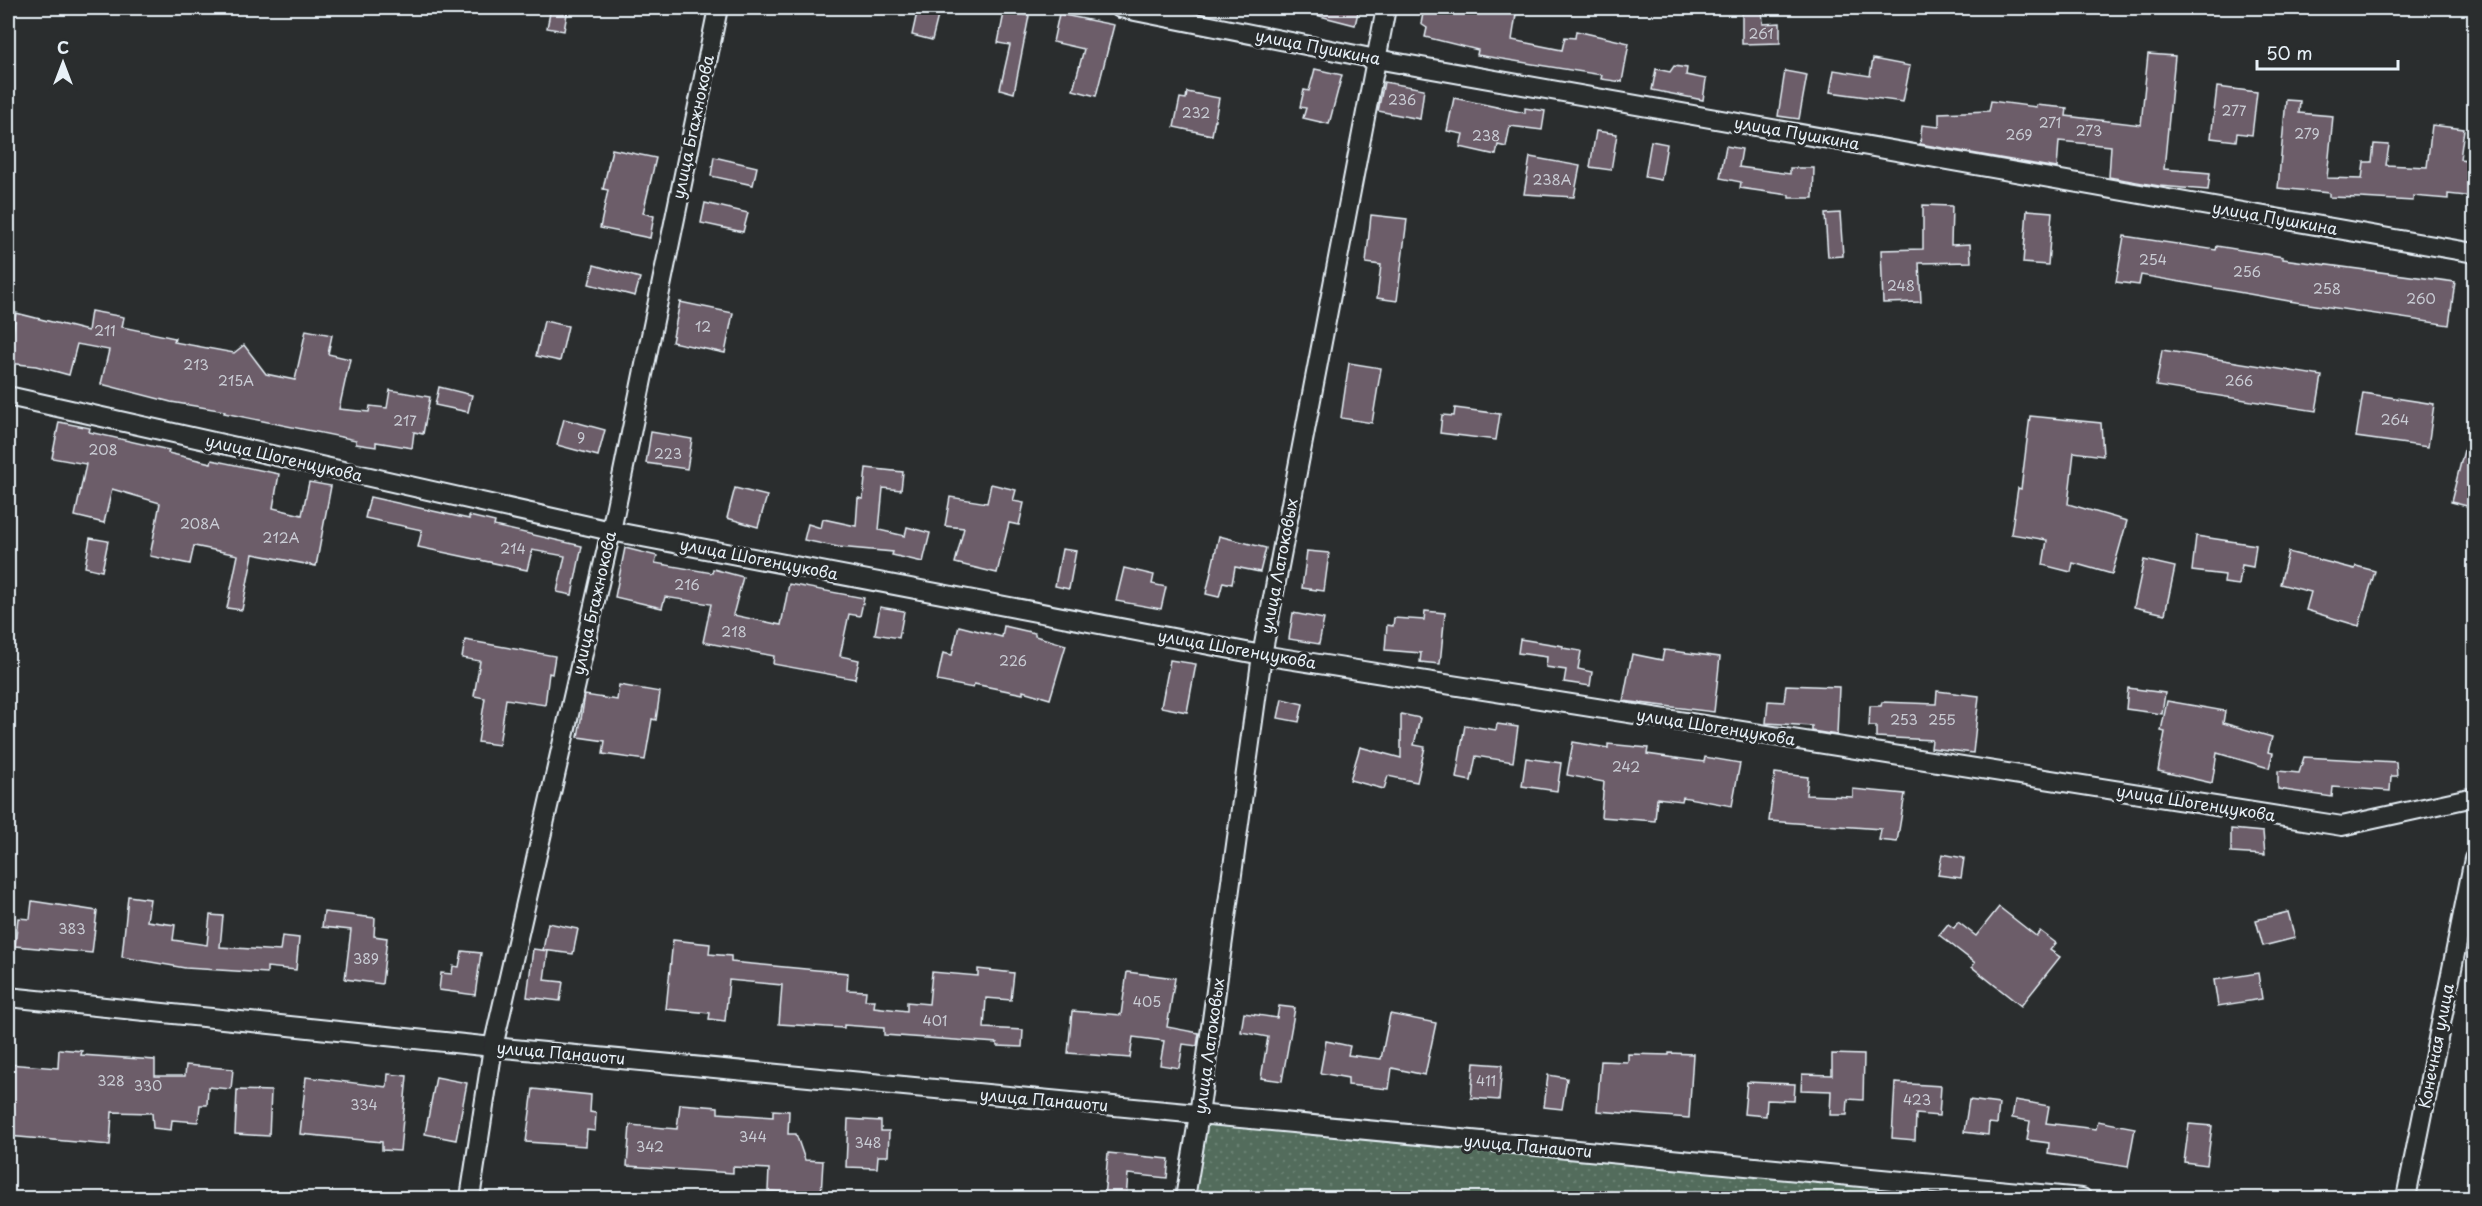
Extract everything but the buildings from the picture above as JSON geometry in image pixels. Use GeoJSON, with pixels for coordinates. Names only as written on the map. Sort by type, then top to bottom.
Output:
{"type":"FeatureCollection","features":[{"type":"Feature","properties":{"kind":"street","name":"улица Бгажнокова"},"geometry":{"type":"LineString","coordinates":[[470,1198],[493,1047],[611,531],[718,8]]}},
{"type":"Feature","properties":{"kind":"street","name":"улица Пушкина"},"geometry":{"type":"LineString","coordinates":[[1120,8],[1376,59],[2475,253]]}},
{"type":"Feature","properties":{"kind":"street","name":"улица Латоковых"},"geometry":{"type":"LineString","coordinates":[[1185,1198],[1199,1115],[1262,655],[1386,8]]}},
{"type":"Feature","properties":{"kind":"street","name":"улица Шогенцукова"},"geometry":{"type":"LineString","coordinates":[[8,396],[611,531],[1262,655],[2342,826],[2475,797]]}},
{"type":"Feature","properties":{"kind":"street","name":"Конечная улица"},"geometry":{"type":"LineString","coordinates":[[2406,1198],[2475,859]]}},
{"type":"Feature","properties":{"kind":"street","name":"улица Панаиоти"},"geometry":{"type":"LineString","coordinates":[[8,997],[493,1047],[2082,1198]]}},
{"type":"Feature","properties":{"kind":"green space"},"geometry":{"type":"Polygon","coordinates":[[[1199,1115],[2081,1198],[1185,1198],[1199,1115]]]}}]}
